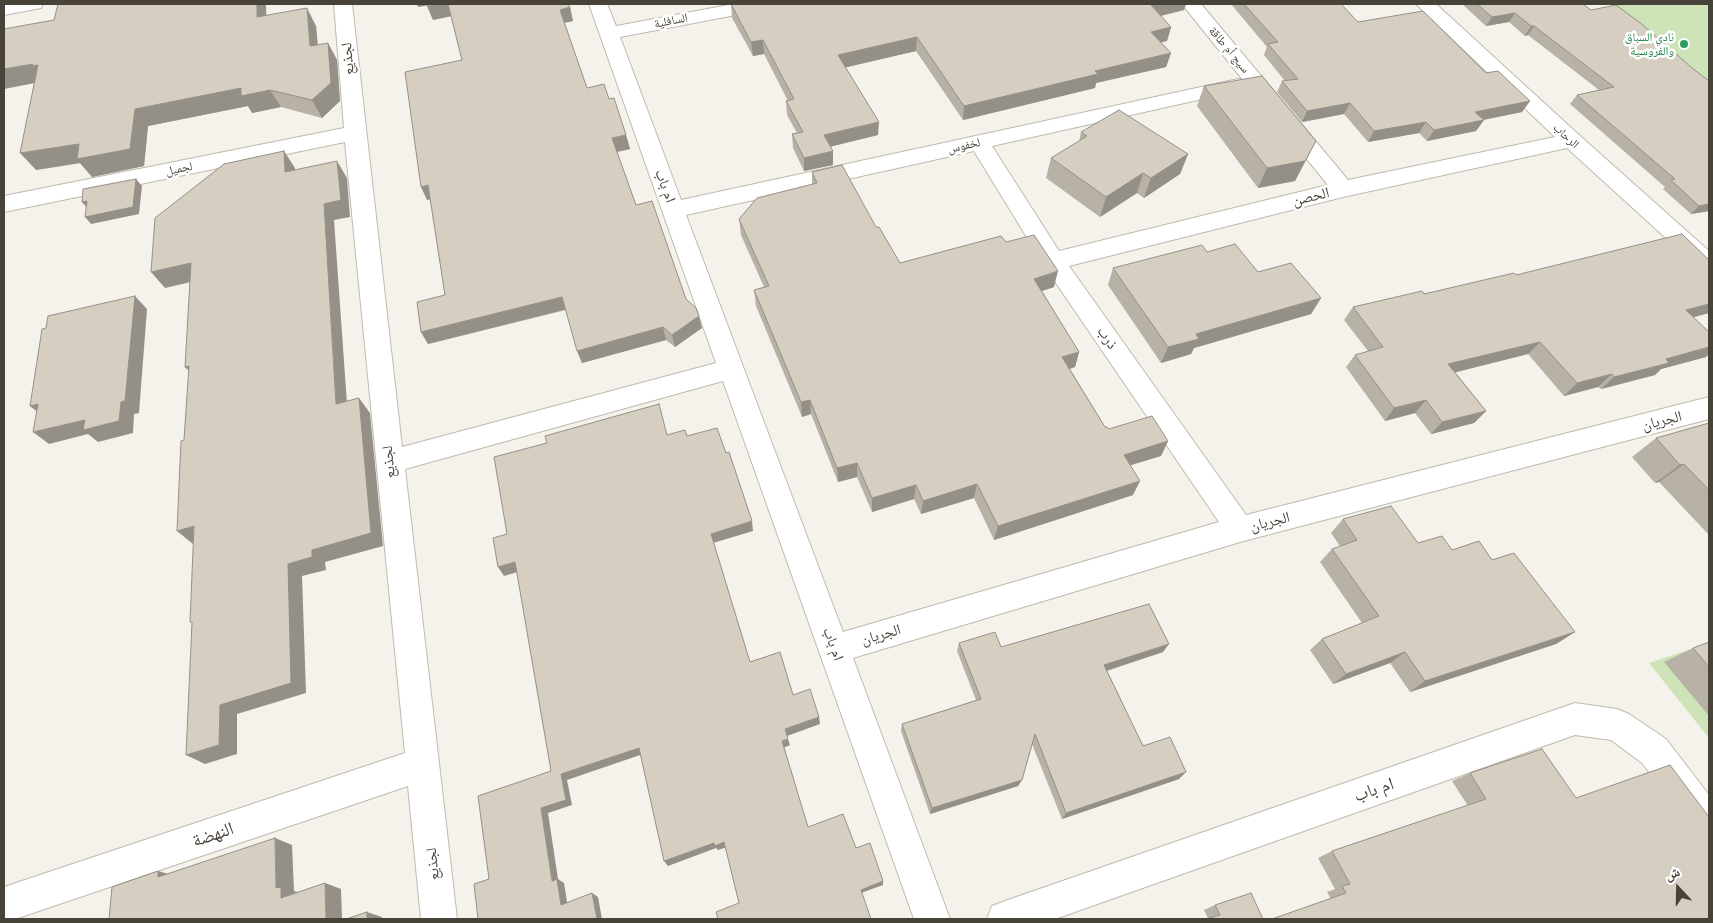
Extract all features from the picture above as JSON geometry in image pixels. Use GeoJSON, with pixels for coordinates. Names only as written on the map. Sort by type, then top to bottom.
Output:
{"type":"FeatureCollection","features":[{"type":"Feature","properties":{"kind":"street"},"geometry":{"type":"LineString","coordinates":[[4,9],[34,4]]}},
{"type":"Feature","properties":{"kind":"street","name":"لجذيع"},"geometry":{"type":"LineString","coordinates":[[344,4],[355,133],[389,462],[439,919]]}},
{"type":"Feature","properties":{"kind":"street","name":"ام باب"},"geometry":{"type":"LineString","coordinates":[[598,4],[932,919]]}},
{"type":"Feature","properties":{"kind":"street","name":"السافلية"},"geometry":{"type":"LineString","coordinates":[[609,33],[762,4]]}},
{"type":"Feature","properties":{"kind":"street","name":"سيج أم طاقة"},"geometry":{"type":"LineString","coordinates":[[1191,4],[1343,189]]}},
{"type":"Feature","properties":{"kind":"street","name":"الرحاب"},"geometry":{"type":"LineString","coordinates":[[1425,4],[1570,140],[1709,264]]}},
{"type":"Feature","properties":{"kind":"street","name":"لخفوس"},"geometry":{"type":"LineString","coordinates":[[673,210],[1255,81]]}},
{"type":"Feature","properties":{"kind":"street","name":"لجميل"},"geometry":{"type":"LineString","coordinates":[[4,204],[355,133]]}},
{"type":"Feature","properties":{"kind":"street","name":"الحصن"},"geometry":{"type":"LineString","coordinates":[[1054,261],[1343,189],[1570,140]]}},
{"type":"Feature","properties":{"kind":"street","name":"ذرب"},"geometry":{"type":"LineString","coordinates":[[979,142],[1054,261],[1240,529]]}},
{"type":"Feature","properties":{"kind":"street"},"geometry":{"type":"LineString","coordinates":[[389,462],[731,369]]}},
{"type":"Feature","properties":{"kind":"street","name":"الجريان"},"geometry":{"type":"LineString","coordinates":[[835,649],[1240,529],[1709,408]]}},
{"type":"Feature","properties":{"kind":"street","name":"ام باب"},"geometry":{"type":"LineString","coordinates":[[1005,919],[1575,719],[1617,725],[1654,751],[1709,822]]}},
{"type":"Feature","properties":{"kind":"street","name":"النهضة"},"geometry":{"type":"LineString","coordinates":[[4,905],[423,764]]}},
{"type":"Feature","properties":{"kind":"green space","name":"نادي السباق والفروسية"},"geometry":{"type":"Polygon","coordinates":[[[1609,4],[1709,4],[1709,85],[1609,4]]]}},
{"type":"Feature","properties":{"kind":"green space"},"geometry":{"type":"Polygon","coordinates":[[[1709,643],[1709,738],[1649,663],[1709,643]]]}},
{"type":"Feature","properties":{"kind":"building"},"geometry":{"type":"Polygon","coordinates":[[[58,4],[257,4],[257,17],[307,8],[310,46],[328,43],[331,83],[312,100],[270,90],[241,96],[241,88],[135,109],[130,149],[77,159],[79,144],[20,153],[38,65],[32,66],[33,64],[4,69],[4,29],[54,20],[58,4]]]}},
{"type":"Feature","properties":{"kind":"building"},"geometry":{"type":"Polygon","coordinates":[[[448,4],[568,4],[570,7],[560,10],[587,88],[604,84],[609,99],[614,98],[626,135],[612,138],[636,205],[652,201],[686,299],[696,308],[699,316],[672,335],[663,327],[577,351],[562,297],[421,332],[417,302],[445,295],[428,185],[421,187],[405,72],[462,60],[448,4]]]}},
{"type":"Feature","properties":{"kind":"building"},"geometry":{"type":"Polygon","coordinates":[[[731,4],[1157,4],[1151,5],[1171,27],[1151,32],[1171,53],[1095,71],[1098,74],[964,106],[917,37],[838,55],[879,122],[824,135],[833,151],[804,158],[792,134],[803,132],[786,101],[794,99],[763,40],[751,42],[731,4]]]}},
{"type":"Feature","properties":{"kind":"building"},"geometry":{"type":"Polygon","coordinates":[[[1244,4],[1341,4],[1358,22],[1423,11],[1486,73],[1498,71],[1530,101],[1475,112],[1484,120],[1434,130],[1426,122],[1374,131],[1350,103],[1307,111],[1282,81],[1298,79],[1268,44],[1278,42],[1244,4]]]}},
{"type":"Feature","properties":{"kind":"building"},"geometry":{"type":"Polygon","coordinates":[[[1477,4],[1583,4],[1591,10],[1616,5],[1643,25],[1709,81],[1709,204],[1699,206],[1671,180],[1675,179],[1577,95],[1614,87],[1515,13],[1492,17],[1477,4]]]}},
{"type":"Feature","properties":{"kind":"building"},"geometry":{"type":"Polygon","coordinates":[[[1262,76],[1316,141],[1305,161],[1267,168],[1204,86],[1262,76]]]}},
{"type":"Feature","properties":{"kind":"building"},"geometry":{"type":"Polygon","coordinates":[[[1119,110],[1188,154],[1151,178],[1143,173],[1106,197],[1051,158],[1087,136],[1081,132],[1119,110]]]}},
{"type":"Feature","properties":{"kind":"building"},"geometry":{"type":"Polygon","coordinates":[[[284,151],[285,172],[337,161],[341,200],[324,204],[336,404],[359,398],[371,533],[312,550],[312,557],[288,564],[291,683],[220,705],[219,745],[186,755],[194,526],[177,531],[181,441],[184,440],[189,366],[185,367],[191,263],[151,272],[155,218],[224,164],[284,151]]]}},
{"type":"Feature","properties":{"kind":"building"},"geometry":{"type":"Polygon","coordinates":[[[842,165],[876,227],[879,227],[900,263],[1001,236],[1006,242],[1034,235],[1058,271],[1034,279],[1079,352],[1062,357],[1105,427],[1109,429],[1152,416],[1168,441],[1124,455],[1140,481],[998,526],[977,484],[923,501],[916,485],[872,498],[857,463],[837,468],[810,400],[801,402],[754,290],[769,286],[739,219],[757,198],[817,183],[812,172],[842,165]]]}},
{"type":"Feature","properties":{"kind":"building"},"geometry":{"type":"Polygon","coordinates":[[[136,179],[133,207],[85,217],[87,201],[82,202],[83,189],[136,179]]]}},
{"type":"Feature","properties":{"kind":"building"},"geometry":{"type":"Polygon","coordinates":[[[1682,234],[1709,260],[1709,304],[1686,310],[1709,332],[1709,347],[1666,359],[1669,363],[1614,377],[1612,374],[1577,383],[1540,342],[1448,364],[1486,411],[1442,422],[1426,400],[1394,408],[1355,355],[1383,347],[1353,307],[1422,291],[1424,294],[1514,273],[1516,275],[1682,234]]]}},
{"type":"Feature","properties":{"kind":"building"},"geometry":{"type":"Polygon","coordinates":[[[1235,244],[1258,272],[1291,263],[1321,298],[1196,334],[1199,339],[1168,347],[1113,268],[1202,245],[1207,252],[1235,244]]]}},
{"type":"Feature","properties":{"kind":"building"},"geometry":{"type":"Polygon","coordinates":[[[135,296],[125,401],[121,402],[119,421],[83,430],[85,420],[33,432],[38,404],[30,406],[42,329],[46,328],[48,316],[135,296]]]}},
{"type":"Feature","properties":{"kind":"building"},"geometry":{"type":"Polygon","coordinates":[[[659,404],[667,435],[685,430],[687,436],[717,428],[726,453],[729,452],[752,521],[711,534],[750,662],[780,652],[793,695],[810,689],[819,717],[785,729],[788,739],[782,741],[808,827],[843,814],[856,848],[870,843],[883,881],[861,890],[871,919],[718,919],[716,912],[739,903],[724,842],[715,846],[714,843],[664,861],[639,748],[561,774],[566,800],[541,808],[552,881],[557,879],[561,905],[592,893],[597,919],[478,919],[474,884],[489,879],[478,796],[551,771],[515,562],[498,567],[493,538],[507,534],[494,457],[547,443],[545,436],[659,404]]]}},
{"type":"Feature","properties":{"kind":"building"},"geometry":{"type":"Polygon","coordinates":[[[1709,423],[1709,490],[1684,464],[1680,465],[1656,438],[1709,423]]]}},
{"type":"Feature","properties":{"kind":"building"},"geometry":{"type":"Polygon","coordinates":[[[1391,506],[1418,543],[1442,536],[1452,550],[1479,541],[1492,560],[1514,553],[1575,632],[1425,681],[1405,652],[1346,674],[1322,639],[1379,616],[1332,549],[1357,540],[1343,519],[1391,506]]]}},
{"type":"Feature","properties":{"kind":"building"},"geometry":{"type":"Polygon","coordinates":[[[1149,604],[1169,644],[1104,665],[1143,746],[1170,737],[1186,772],[1066,813],[1035,734],[1022,780],[932,808],[902,724],[981,699],[959,643],[995,632],[1001,647],[1149,604]]]}},
{"type":"Feature","properties":{"kind":"building"},"geometry":{"type":"Polygon","coordinates":[[[1709,642],[1709,667],[1693,648],[1709,642]]]}},
{"type":"Feature","properties":{"kind":"building"},"geometry":{"type":"Polygon","coordinates":[[[1542,749],[1576,798],[1670,765],[1709,817],[1709,919],[1272,919],[1346,893],[1342,886],[1350,884],[1332,851],[1486,799],[1470,773],[1542,749]]]}},
{"type":"Feature","properties":{"kind":"building"},"geometry":{"type":"Polygon","coordinates":[[[275,838],[276,888],[281,887],[281,898],[325,883],[326,919],[109,919],[112,887],[158,871],[158,877],[275,838]]]}},
{"type":"Feature","properties":{"kind":"building"},"geometry":{"type":"Polygon","coordinates":[[[1251,893],[1263,919],[1206,919],[1220,915],[1215,905],[1251,893]]]}},
{"type":"Feature","properties":{"kind":"building"},"geometry":{"type":"Polygon","coordinates":[[[367,912],[367,919],[346,919],[367,912]]]}},
{"type":"Feature","properties":{"kind":"place","name":"نادي السباق والفروسية"},"geometry":{"type":"Point","coordinates":[1684,44]}}]}
